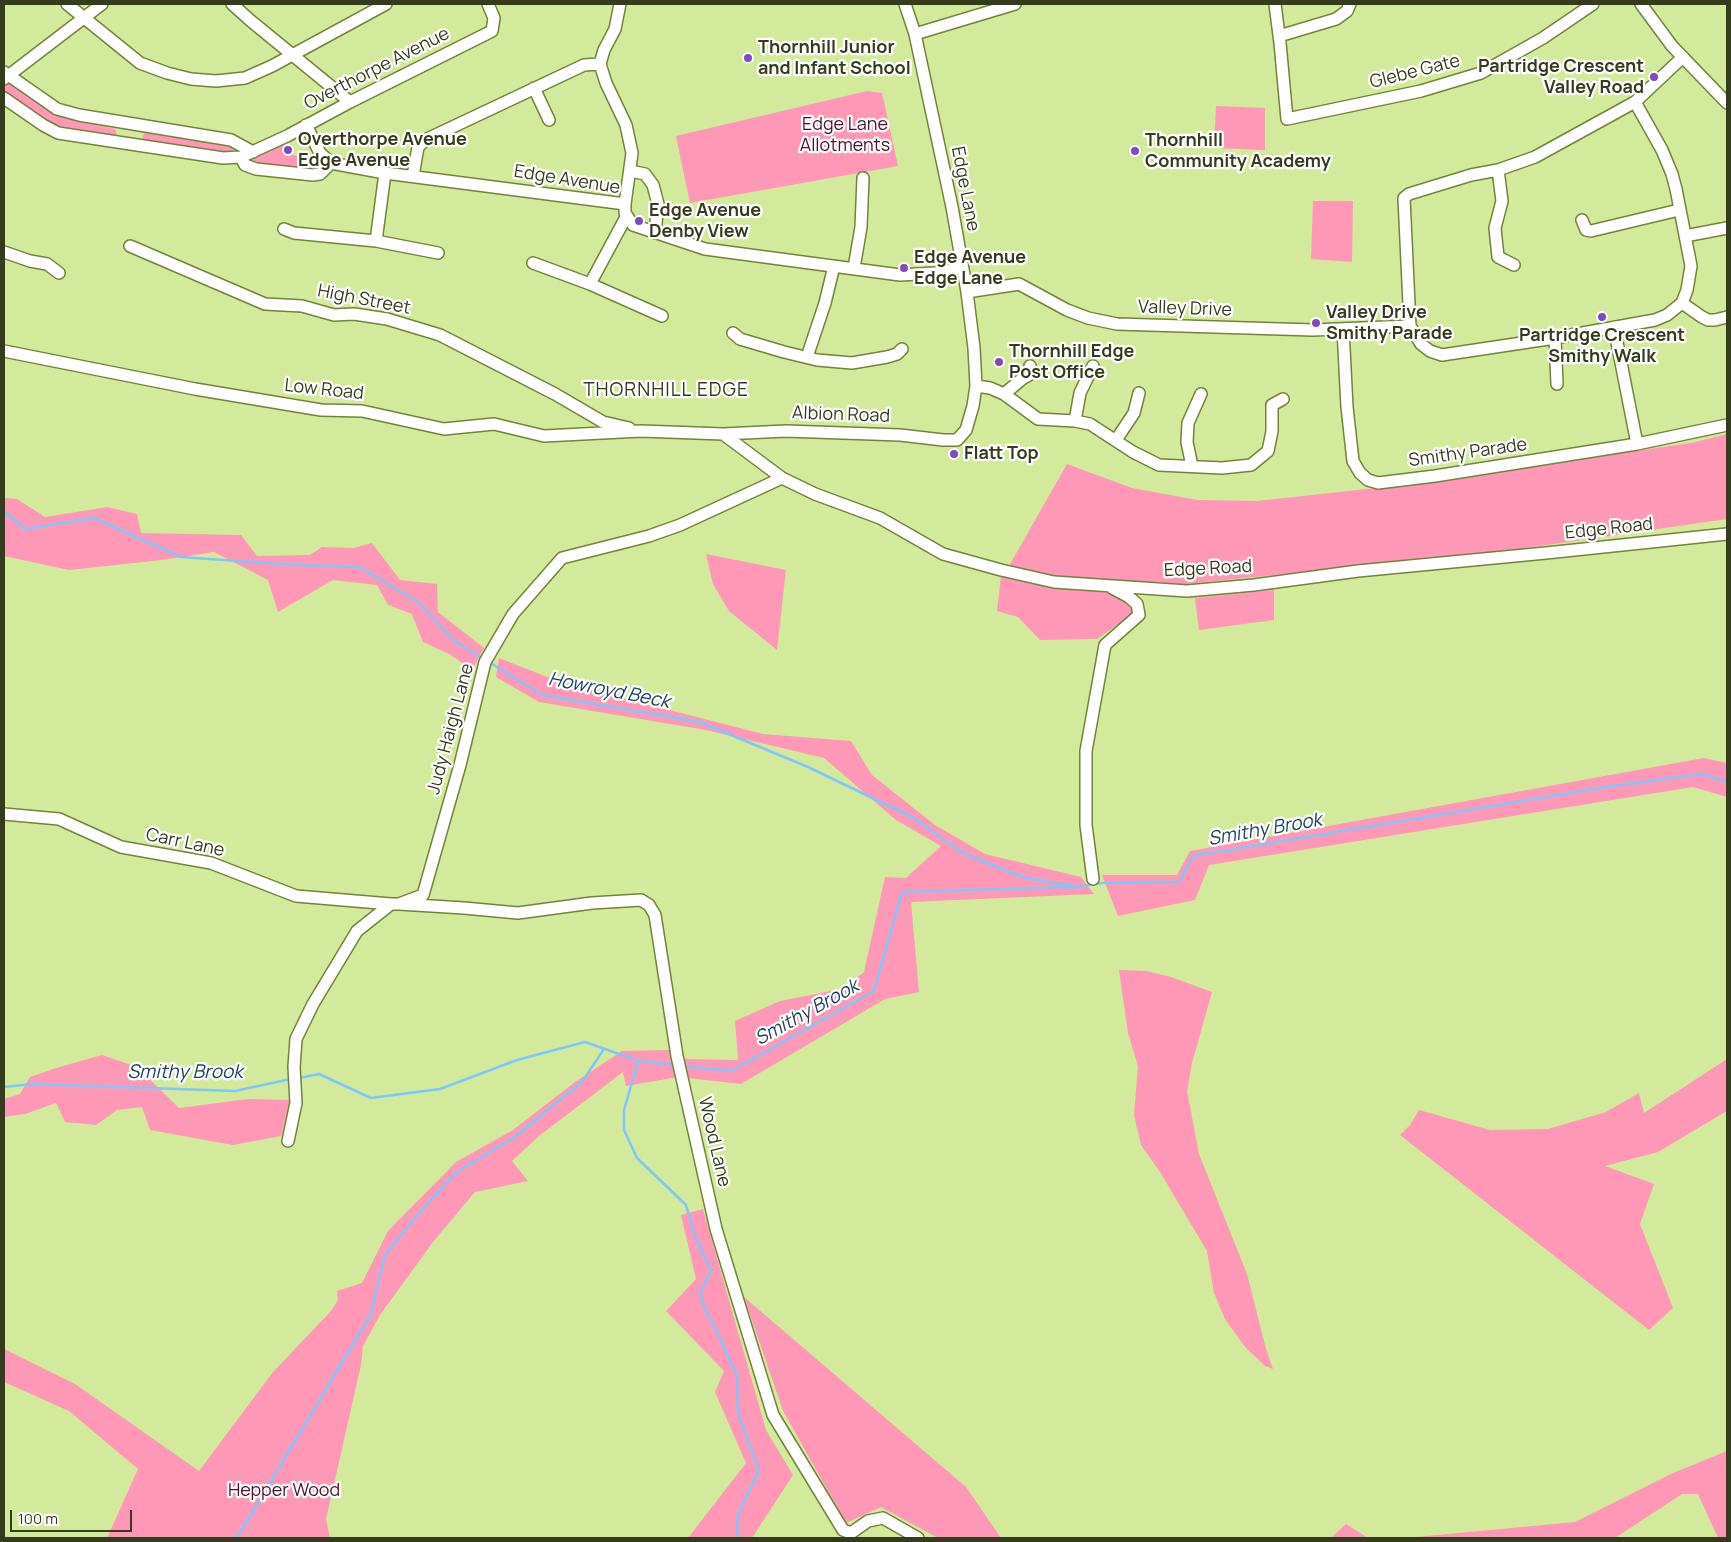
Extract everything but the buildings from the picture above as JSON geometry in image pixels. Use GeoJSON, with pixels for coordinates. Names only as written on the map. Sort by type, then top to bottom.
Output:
{"type":"FeatureCollection","features":[{"type":"Feature","properties":{"kind":"street"},"geometry":{"type":"LineString","coordinates":[[67,4],[140,63],[191,79],[216,81],[245,78],[272,66],[366,8],[386,4]]}},
{"type":"Feature","properties":{"kind":"street"},"geometry":{"type":"LineString","coordinates":[[102,4],[5,75],[57,109],[79,115],[231,140],[253,152]]}},
{"type":"Feature","properties":{"kind":"street"},"geometry":{"type":"LineString","coordinates":[[232,4],[350,102]]}},
{"type":"Feature","properties":{"kind":"street","name":"Overthorpe Avenue"},"geometry":{"type":"LineString","coordinates":[[4,98],[42,125],[58,133],[223,158],[241,157],[287,136],[350,102],[492,31],[494,18],[488,4]]}},
{"type":"Feature","properties":{"kind":"street"},"geometry":{"type":"LineString","coordinates":[[620,4],[615,29],[604,50],[600,64],[606,83],[626,125],[632,153],[625,204]]}},
{"type":"Feature","properties":{"kind":"street","name":"Edge Lane"},"geometry":{"type":"LineString","coordinates":[[906,4],[915,34],[950,199],[967,292],[976,360],[976,386],[970,420],[966,430],[957,440]]}},
{"type":"Feature","properties":{"kind":"street"},"geometry":{"type":"LineString","coordinates":[[915,34],[1015,4]]}},
{"type":"Feature","properties":{"kind":"street"},"geometry":{"type":"LineString","coordinates":[[1275,4],[1279,36],[1336,19],[1347,11],[1350,4]]}},
{"type":"Feature","properties":{"kind":"street","name":"Glebe Gate"},"geometry":{"type":"LineString","coordinates":[[1279,36],[1287,119],[1421,91],[1481,73],[1543,38],[1594,4]]}},
{"type":"Feature","properties":{"kind":"street"},"geometry":{"type":"LineString","coordinates":[[1642,4],[1672,46],[1727,103]]}},
{"type":"Feature","properties":{"kind":"street"},"geometry":{"type":"LineString","coordinates":[[1635,102],[1662,150],[1672,174],[1691,266],[1687,290],[1682,303],[1675,310],[1661,318],[1555,338],[1442,355],[1430,351],[1421,344],[1410,326],[1404,198],[1418,191],[1471,175],[1498,170],[1535,157],[1635,102],[1683,57]]}},
{"type":"Feature","properties":{"kind":"street"},"geometry":{"type":"LineString","coordinates":[[414,176],[418,147],[425,140],[584,65],[600,64]]}},
{"type":"Feature","properties":{"kind":"street"},"geometry":{"type":"LineString","coordinates":[[534,88],[548,120]]}},
{"type":"Feature","properties":{"kind":"street"},"geometry":{"type":"LineString","coordinates":[[241,157],[245,165],[256,169],[313,175],[320,174],[331,163],[320,153],[306,125]]}},
{"type":"Feature","properties":{"kind":"street","name":"Edge Avenue"},"geometry":{"type":"LineString","coordinates":[[331,163],[385,173],[625,204],[626,217],[633,224],[705,249],[900,275],[936,273],[962,267]]}},
{"type":"Feature","properties":{"kind":"street"},"geometry":{"type":"LineString","coordinates":[[1498,170],[1502,201],[1495,228],[1498,257],[1514,265]]}},
{"type":"Feature","properties":{"kind":"street"},"geometry":{"type":"LineString","coordinates":[[630,171],[644,174],[654,185],[658,204],[655,233]]}},
{"type":"Feature","properties":{"kind":"street"},"geometry":{"type":"LineString","coordinates":[[376,241],[385,173]]}},
{"type":"Feature","properties":{"kind":"street"},"geometry":{"type":"LineString","coordinates":[[854,268],[861,227],[863,178]]}},
{"type":"Feature","properties":{"kind":"street"},"geometry":{"type":"LineString","coordinates":[[1582,220],[1586,230],[1595,230],[1679,210]]}},
{"type":"Feature","properties":{"kind":"street"},"geometry":{"type":"LineString","coordinates":[[590,284],[626,217]]}},
{"type":"Feature","properties":{"kind":"street"},"geometry":{"type":"LineString","coordinates":[[1685,236],[1727,228]]}},
{"type":"Feature","properties":{"kind":"street"},"geometry":{"type":"LineString","coordinates":[[284,229],[294,233],[376,241],[438,253]]}},
{"type":"Feature","properties":{"kind":"street","name":"High Street"},"geometry":{"type":"LineString","coordinates":[[130,246],[265,304],[302,306],[334,315],[354,314],[387,319],[440,335],[555,394],[603,422],[640,431]]}},
{"type":"Feature","properties":{"kind":"street"},"geometry":{"type":"LineString","coordinates":[[4,252],[30,261],[48,264],[59,273]]}},
{"type":"Feature","properties":{"kind":"street"},"geometry":{"type":"LineString","coordinates":[[533,264],[590,284],[662,316]]}},
{"type":"Feature","properties":{"kind":"street"},"geometry":{"type":"LineString","coordinates":[[806,357],[825,303],[834,266]]}},
{"type":"Feature","properties":{"kind":"street","name":"Valley Drive"},"geometry":{"type":"LineString","coordinates":[[967,292],[1019,284],[1067,310],[1088,318],[1117,324],[1314,330],[1410,326]]}},
{"type":"Feature","properties":{"kind":"street"},"geometry":{"type":"LineString","coordinates":[[1682,303],[1702,318],[1708,320],[1727,317]]}},
{"type":"Feature","properties":{"kind":"street"},"geometry":{"type":"LineString","coordinates":[[1614,327],[1637,444]]}},
{"type":"Feature","properties":{"kind":"street","name":"Smithy Parade"},"geometry":{"type":"LineString","coordinates":[[1343,329],[1347,407],[1353,460],[1360,473],[1368,480],[1378,483],[1435,476],[1637,444],[1727,425]]}},
{"type":"Feature","properties":{"kind":"street"},"geometry":{"type":"LineString","coordinates":[[734,333],[740,339],[806,357],[852,363],[887,358],[897,354],[902,349]]}},
{"type":"Feature","properties":{"kind":"street"},"geometry":{"type":"LineString","coordinates":[[1555,338],[1557,384]]}},
{"type":"Feature","properties":{"kind":"street","name":"Low Road"},"geometry":{"type":"LineString","coordinates":[[4,351],[195,389],[321,410],[362,411],[444,429],[494,424],[544,436],[640,431]]}},
{"type":"Feature","properties":{"kind":"street"},"geometry":{"type":"LineString","coordinates":[[1004,394],[1029,375],[1030,366]]}},
{"type":"Feature","properties":{"kind":"street"},"geometry":{"type":"LineString","coordinates":[[1076,421],[1080,393],[1093,366]]}},
{"type":"Feature","properties":{"kind":"street"},"geometry":{"type":"LineString","coordinates":[[976,386],[990,388],[1004,394],[1038,420],[1076,421],[1090,424],[1133,452],[1159,465],[1222,468],[1251,465],[1268,451],[1272,430],[1267,402],[1283,399]]}},
{"type":"Feature","properties":{"kind":"street"},"geometry":{"type":"LineString","coordinates":[[1116,440],[1134,413],[1139,393]]}},
{"type":"Feature","properties":{"kind":"street"},"geometry":{"type":"LineString","coordinates":[[1192,466],[1187,442],[1188,423],[1201,394]]}},
{"type":"Feature","properties":{"kind":"street","name":"Albion Road"},"geometry":{"type":"LineString","coordinates":[[640,431],[723,434],[786,431],[900,435],[957,440]]}},
{"type":"Feature","properties":{"kind":"street","name":"Edge Road"},"geometry":{"type":"LineString","coordinates":[[723,434],[782,478],[815,494],[880,518],[943,554],[1054,582],[1186,591],[1254,585],[1358,571],[1546,554],[1727,534]]}},
{"type":"Feature","properties":{"kind":"street","name":"Judy Haigh Lane"},"geometry":{"type":"LineString","coordinates":[[424,900],[485,662],[513,614],[562,558],[649,536],[680,525],[782,478]]}},
{"type":"Feature","properties":{"kind":"street"},"geometry":{"type":"LineString","coordinates":[[1093,879],[1086,824],[1086,751],[1105,645],[1139,615],[1137,604],[1129,597],[1106,585]]}},
{"type":"Feature","properties":{"kind":"street","name":"Carr Lane"},"geometry":{"type":"LineString","coordinates":[[4,814],[59,819],[121,847],[211,863],[296,896],[395,904]]}},
{"type":"Feature","properties":{"kind":"street"},"geometry":{"type":"LineString","coordinates":[[288,1141],[296,1102],[296,1039],[313,1004],[357,931],[395,904],[424,900]]}},
{"type":"Feature","properties":{"kind":"street","name":"Wood Lane"},"geometry":{"type":"LineString","coordinates":[[424,900],[518,913],[592,903],[641,900],[649,905],[656,915],[677,1056],[716,1229],[773,1415],[843,1530],[850,1533],[868,1521],[883,1518],[918,1538]]}},
{"type":"Feature","properties":{"kind":"green space"},"geometry":{"type":"Polygon","coordinates":[[[6,82],[10,82],[84,122],[115,129],[117,135],[57,128],[4,91],[6,82]]]}},
{"type":"Feature","properties":{"kind":"green space","name":"Edge Lane Allotments"},"geometry":{"type":"Polygon","coordinates":[[[867,91],[882,93],[898,166],[690,203],[676,136],[867,91]]]}},
{"type":"Feature","properties":{"kind":"green space"},"geometry":{"type":"Polygon","coordinates":[[[1216,106],[1265,108],[1265,150],[1214,148],[1216,106]]]}},
{"type":"Feature","properties":{"kind":"green space"},"geometry":{"type":"Polygon","coordinates":[[[151,132],[220,145],[230,144],[234,148],[232,154],[146,142],[142,139],[144,133],[151,132]]]}},
{"type":"Feature","properties":{"kind":"green space"},"geometry":{"type":"Polygon","coordinates":[[[284,144],[287,155],[290,154],[318,162],[321,166],[315,170],[249,163],[248,160],[251,157],[284,144]]]}},
{"type":"Feature","properties":{"kind":"green space"},"geometry":{"type":"Polygon","coordinates":[[[1313,201],[1353,201],[1352,262],[1311,259],[1313,201]]]}},
{"type":"Feature","properties":{"kind":"green space"},"geometry":{"type":"Polygon","coordinates":[[[1727,434],[1727,519],[1464,557],[1177,585],[1055,577],[1009,566],[1067,464],[1132,488],[1197,500],[1257,501],[1376,488],[1691,443],[1727,434]]]}},
{"type":"Feature","properties":{"kind":"green space"},"geometry":{"type":"Polygon","coordinates":[[[4,498],[17,499],[45,517],[107,507],[137,514],[141,533],[241,535],[257,556],[310,555],[322,547],[353,548],[372,543],[400,580],[437,584],[438,612],[484,648],[472,670],[451,655],[423,642],[412,614],[388,605],[377,585],[333,580],[278,612],[268,580],[214,552],[162,560],[69,570],[4,556],[4,498]]]}},
{"type":"Feature","properties":{"kind":"green space"},"geometry":{"type":"Polygon","coordinates":[[[706,554],[786,570],[777,650],[729,611],[713,584],[706,554]]]}},
{"type":"Feature","properties":{"kind":"green space"},"geometry":{"type":"Polygon","coordinates":[[[1001,576],[1055,588],[1104,589],[1126,601],[1134,613],[1097,639],[1040,640],[1018,617],[997,611],[1001,576]]]}},
{"type":"Feature","properties":{"kind":"green space"},"geometry":{"type":"Polygon","coordinates":[[[1274,590],[1274,620],[1199,630],[1195,598],[1274,590]]]}},
{"type":"Feature","properties":{"kind":"green space"},"geometry":{"type":"Polygon","coordinates":[[[499,658],[560,682],[763,734],[851,741],[872,775],[935,825],[985,854],[1081,877],[1094,894],[911,902],[919,992],[885,999],[741,1084],[687,1078],[684,1059],[738,1060],[735,1021],[780,1001],[841,989],[864,972],[885,877],[906,878],[941,846],[896,820],[824,758],[706,730],[539,702],[496,677],[499,658]]]}},
{"type":"Feature","properties":{"kind":"green space"},"geometry":{"type":"Polygon","coordinates":[[[1704,758],[1727,763],[1727,797],[1693,787],[1209,865],[1195,900],[1118,916],[1102,875],[1177,875],[1190,851],[1704,758]]]}},
{"type":"Feature","properties":{"kind":"green space"},"geometry":{"type":"Polygon","coordinates":[[[1119,970],[1146,971],[1171,977],[1212,992],[1192,1063],[1187,1091],[1199,1154],[1247,1274],[1273,1369],[1265,1366],[1245,1347],[1225,1319],[1214,1293],[1207,1251],[1160,1172],[1141,1145],[1134,1115],[1138,1066],[1128,1033],[1119,970]]]}},
{"type":"Feature","properties":{"kind":"green space","name":"Hepper Wood"},"geometry":{"type":"Polygon","coordinates":[[[670,1050],[678,1077],[626,1086],[623,1072],[539,1136],[512,1161],[528,1181],[475,1192],[433,1242],[380,1315],[363,1346],[361,1365],[326,1519],[330,1538],[107,1538],[138,1469],[69,1411],[4,1382],[4,1349],[75,1384],[199,1471],[273,1372],[331,1311],[338,1300],[337,1291],[362,1283],[388,1231],[456,1162],[513,1130],[575,1082],[622,1051],[670,1050]]]}},
{"type":"Feature","properties":{"kind":"green space"},"geometry":{"type":"Polygon","coordinates":[[[102,1055],[137,1067],[179,1108],[248,1099],[290,1100],[281,1136],[233,1145],[150,1130],[142,1107],[117,1110],[96,1125],[65,1122],[56,1103],[25,1114],[4,1117],[4,1099],[20,1094],[30,1077],[102,1055]]]}},
{"type":"Feature","properties":{"kind":"green space"},"geometry":{"type":"Polygon","coordinates":[[[1727,1059],[1727,1111],[1658,1152],[1605,1166],[1654,1184],[1640,1224],[1673,1308],[1649,1330],[1400,1135],[1410,1125],[1419,1110],[1490,1130],[1548,1129],[1606,1112],[1639,1093],[1644,1113],[1727,1059]]]}},
{"type":"Feature","properties":{"kind":"green space"},"geometry":{"type":"Polygon","coordinates":[[[703,1209],[766,1430],[793,1475],[752,1538],[688,1538],[746,1463],[715,1392],[724,1371],[666,1311],[696,1279],[681,1215],[703,1209]]]}},
{"type":"Feature","properties":{"kind":"green space"},"geometry":{"type":"Polygon","coordinates":[[[744,1297],[966,1487],[1001,1538],[938,1538],[881,1507],[846,1523],[783,1411],[744,1297]]]}},
{"type":"Feature","properties":{"kind":"green space"},"geometry":{"type":"Polygon","coordinates":[[[1727,1451],[1727,1538],[1718,1538],[1698,1494],[1682,1494],[1615,1538],[1405,1538],[1575,1522],[1673,1473],[1727,1451]]]}},
{"type":"Feature","properties":{"kind":"green space"},"geometry":{"type":"Polygon","coordinates":[[[1346,1524],[1368,1538],[1331,1538],[1346,1524]]]}},
{"type":"Feature","properties":{"kind":"waterway","name":"Howroyd Beck"},"geometry":{"type":"LineString","coordinates":[[4,511],[25,529],[94,518],[181,557],[359,567],[418,602],[453,640],[482,658]]}},
{"type":"Feature","properties":{"kind":"waterway","name":"Howroyd Beck"},"geometry":{"type":"LineString","coordinates":[[489,662],[542,695],[700,722],[808,767],[912,817],[963,853],[1022,877],[1073,886]]}},
{"type":"Feature","properties":{"kind":"waterway","name":"Smithy Brook"},"geometry":{"type":"LineString","coordinates":[[683,1066],[731,1071],[874,991],[902,892],[1075,887],[1103,883],[1179,882],[1193,856],[1606,787],[1702,774],[1727,782]]}},
{"type":"Feature","properties":{"kind":"waterway","name":"Smithy Brook"},"geometry":{"type":"LineString","coordinates":[[299,1078],[319,1074],[371,1098],[440,1089],[517,1060],[585,1042],[639,1061],[675,1065]]}},
{"type":"Feature","properties":{"kind":"waterway"},"geometry":{"type":"LineString","coordinates":[[237,1538],[371,1314],[385,1255],[420,1212],[457,1172],[516,1136],[582,1082],[604,1049]]}},
{"type":"Feature","properties":{"kind":"waterway"},"geometry":{"type":"LineString","coordinates":[[638,1062],[624,1110],[624,1130],[637,1158],[686,1205],[695,1236],[711,1271],[700,1293],[704,1307],[737,1375],[738,1413],[759,1471],[738,1514],[737,1538]]}},
{"type":"Feature","properties":{"kind":"waterway","name":"Smithy Brook"},"geometry":{"type":"LineString","coordinates":[[4,1087],[33,1084],[235,1091],[291,1079]]}},
{"type":"Feature","properties":{"kind":"place","name":"Thornhill Junior and Infant School"},"geometry":{"type":"Point","coordinates":[748,58]}},
{"type":"Feature","properties":{"kind":"place","name":"Partridge Crescent Valley Road"},"geometry":{"type":"Point","coordinates":[1654,77]}},
{"type":"Feature","properties":{"kind":"place","name":"Overthorpe Avenue Edge Avenue"},"geometry":{"type":"Point","coordinates":[288,150]}},
{"type":"Feature","properties":{"kind":"place","name":"Thornhill Community Academy"},"geometry":{"type":"Point","coordinates":[1135,151]}},
{"type":"Feature","properties":{"kind":"place","name":"Edge Avenue Denby View"},"geometry":{"type":"Point","coordinates":[639,221]}},
{"type":"Feature","properties":{"kind":"place","name":"Edge Avenue Edge Lane"},"geometry":{"type":"Point","coordinates":[904,268]}},
{"type":"Feature","properties":{"kind":"place","name":"Partridge Crescent Smithy Walk"},"geometry":{"type":"Point","coordinates":[1602,317]}},
{"type":"Feature","properties":{"kind":"place","name":"Valley Drive Smithy Parade"},"geometry":{"type":"Point","coordinates":[1316,323]}},
{"type":"Feature","properties":{"kind":"place","name":"Thornhill Edge Post Office"},"geometry":{"type":"Point","coordinates":[999,362]}},
{"type":"Feature","properties":{"kind":"place","name":"Flatt Top"},"geometry":{"type":"Point","coordinates":[954,454]}},
{"type":"Feature","properties":{"kind":"district","name":"THORNHILL EDGE"},"geometry":{"type":"Point","coordinates":[666,391]}}]}
